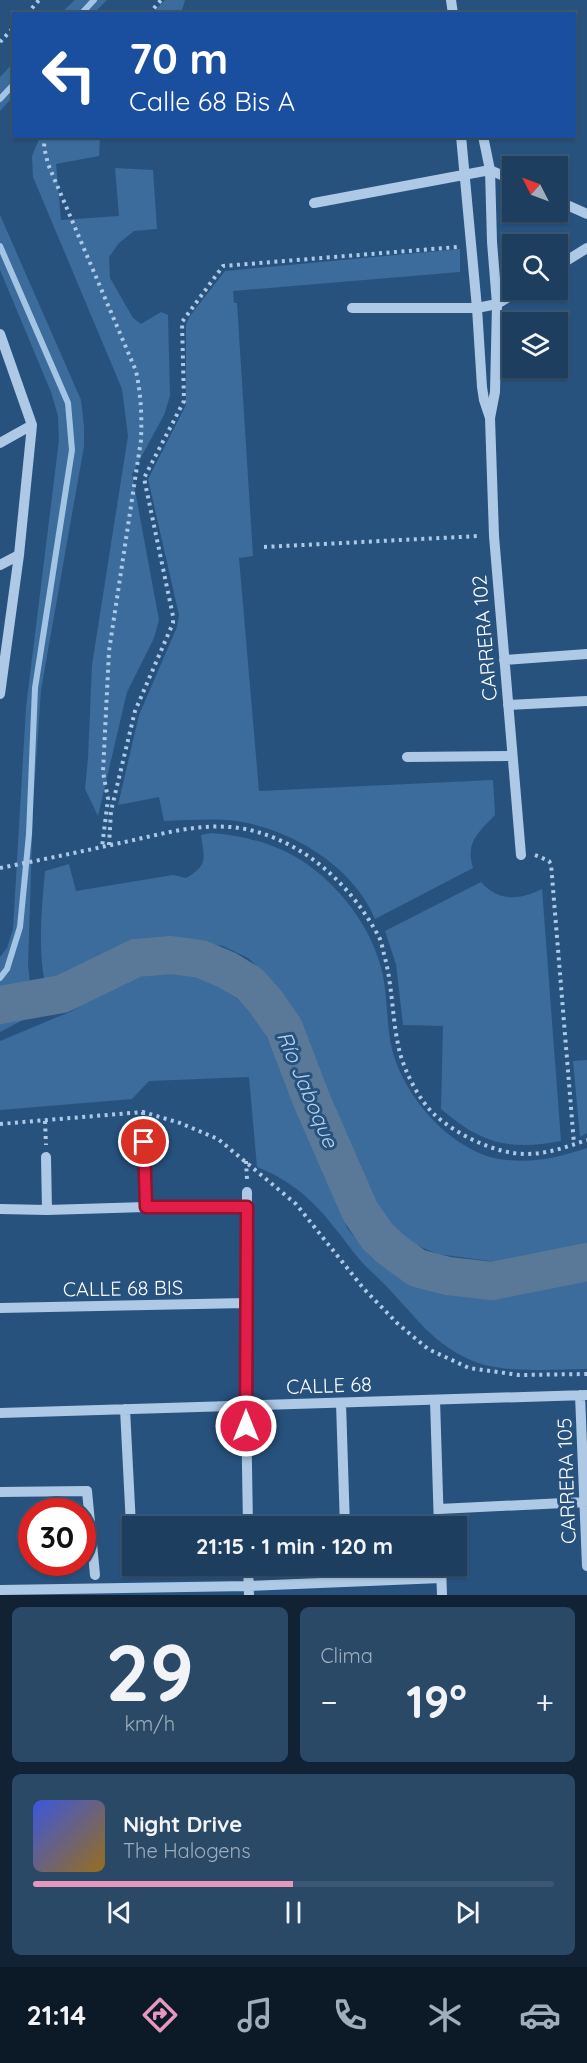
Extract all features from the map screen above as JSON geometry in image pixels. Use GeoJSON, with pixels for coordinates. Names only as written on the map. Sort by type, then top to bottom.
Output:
{"type":"FeatureCollection","features":[{"type":"Feature","properties":{"kind":"street","name":"CARRERA 102"},"geometry":{"type":"LineString","coordinates":[[461,138],[482,387],[490,418]]}},
{"type":"Feature","properties":{"kind":"street","name":"CARRERA 102"},"geometry":{"type":"LineString","coordinates":[[483,138],[490,170],[497,304],[495,392],[490,418],[494,536],[521,852]]}},
{"type":"Feature","properties":{"kind":"street"},"geometry":{"type":"LineString","coordinates":[[314,203],[490,170],[502,175]]}},
{"type":"Feature","properties":{"kind":"street"},"geometry":{"type":"LineString","coordinates":[[568,205],[587,214]]}},
{"type":"Feature","properties":{"kind":"street"},"geometry":{"type":"LineString","coordinates":[[568,260],[587,248]]}},
{"type":"Feature","properties":{"kind":"street"},"geometry":{"type":"LineString","coordinates":[[352,308],[477,308],[497,304],[504,300]]}},
{"type":"Feature","properties":{"kind":"street"},"geometry":{"type":"LineString","coordinates":[[0,334],[32,425],[19,555],[0,694]]}},
{"type":"Feature","properties":{"kind":"street"},"geometry":{"type":"LineString","coordinates":[[0,443],[32,425]]}},
{"type":"Feature","properties":{"kind":"street"},"geometry":{"type":"LineString","coordinates":[[0,565],[19,555]]}},
{"type":"Feature","properties":{"kind":"street"},"geometry":{"type":"LineString","coordinates":[[504,660],[587,654]]}},
{"type":"Feature","properties":{"kind":"street"},"geometry":{"type":"LineString","coordinates":[[508,705],[587,701]]}},
{"type":"Feature","properties":{"kind":"street"},"geometry":{"type":"LineString","coordinates":[[407,757],[512,756]]}},
{"type":"Feature","properties":{"kind":"street"},"geometry":{"type":"LineString","coordinates":[[144,1142],[146,1207]]}},
{"type":"Feature","properties":{"kind":"street"},"geometry":{"type":"LineString","coordinates":[[46,1157],[47,1210]]}},
{"type":"Feature","properties":{"kind":"street"},"geometry":{"type":"LineString","coordinates":[[247,1192],[248,1516]]}},
{"type":"Feature","properties":{"kind":"street"},"geometry":{"type":"LineString","coordinates":[[0,1209],[247,1207]]}},
{"type":"Feature","properties":{"kind":"street","name":"CALLE 68 BIS"},"geometry":{"type":"LineString","coordinates":[[0,1308],[246,1304]]}},
{"type":"Feature","properties":{"kind":"street","name":"CALLE 68"},"geometry":{"type":"LineString","coordinates":[[0,1413],[584,1395]]}},
{"type":"Feature","properties":{"kind":"street","name":"CARRERA 105"},"geometry":{"type":"LineString","coordinates":[[584,1395],[587,1566]]}},
{"type":"Feature","properties":{"kind":"street"},"geometry":{"type":"LineString","coordinates":[[435,1400],[439,1516]]}},
{"type":"Feature","properties":{"kind":"street"},"geometry":{"type":"LineString","coordinates":[[341,1403],[345,1516]]}},
{"type":"Feature","properties":{"kind":"street"},"geometry":{"type":"LineString","coordinates":[[125,1409],[130,1516]]}},
{"type":"Feature","properties":{"kind":"street"},"geometry":{"type":"LineString","coordinates":[[0,1492],[87,1491],[88,1498]]}},
{"type":"Feature","properties":{"kind":"street"},"geometry":{"type":"LineString","coordinates":[[439,1509],[585,1502]]}},
{"type":"Feature","properties":{"kind":"street"},"geometry":{"type":"LineString","coordinates":[[346,1576],[346,1582]]}},
{"type":"Feature","properties":{"kind":"street"},"geometry":{"type":"LineString","coordinates":[[0,1590],[249,1590],[346,1582],[441,1578],[442,1595]]}},
{"type":"Feature","properties":{"kind":"path"},"geometry":{"type":"LineString","coordinates":[[29,12],[39,0]]}},
{"type":"Feature","properties":{"kind":"path"},"geometry":{"type":"LineString","coordinates":[[151,12],[161,0]]}},
{"type":"Feature","properties":{"kind":"path"},"geometry":{"type":"LineString","coordinates":[[0,42],[12,29]]}},
{"type":"Feature","properties":{"kind":"path"},"geometry":{"type":"LineString","coordinates":[[45,138],[44,147],[48,164],[136,371],[141,392],[141,440],[107,673],[103,772],[108,799],[102,847]]}},
{"type":"Feature","properties":{"kind":"path"},"geometry":{"type":"LineString","coordinates":[[109,845],[111,811],[135,711],[173,623],[144,478],[184,401],[182,322],[223,266],[472,246]]}},
{"type":"Feature","properties":{"kind":"path"},"geometry":{"type":"LineString","coordinates":[[264,547],[494,536]]}},
{"type":"Feature","properties":{"kind":"path"},"geometry":{"type":"LineString","coordinates":[[0,868],[207,825],[248,830],[278,839],[311,856],[335,878],[355,900],[380,938],[389,974],[400,1053],[413,1085],[434,1115],[471,1139],[501,1150],[524,1154],[553,1152],[587,1140]]}},
{"type":"Feature","properties":{"kind":"path"},"geometry":{"type":"LineString","coordinates":[[521,852],[549,861],[551,864],[574,1144]]}},
{"type":"Feature","properties":{"kind":"path"},"geometry":{"type":"LineString","coordinates":[[0,1124],[143,1112],[160,1115],[218,1139],[239,1154],[296,1204],[364,1289],[397,1323],[428,1349],[469,1368],[479,1370],[519,1376],[587,1374]]}},
{"type":"Feature","properties":{"kind":"path"},"geometry":{"type":"LineString","coordinates":[[45,1121],[46,1157]]}},
{"type":"Feature","properties":{"kind":"shaded area"},"geometry":{"type":"Polygon","coordinates":[[[75,0],[107,0],[95,12],[62,12],[75,0]]]}},
{"type":"Feature","properties":{"kind":"shaded area"},"geometry":{"type":"Polygon","coordinates":[[[165,0],[185,0],[181,12],[153,12],[165,0]]]}},
{"type":"Feature","properties":{"kind":"shaded area"},"geometry":{"type":"Polygon","coordinates":[[[12,64],[12,98],[0,111],[0,77],[12,64]]]}},
{"type":"Feature","properties":{"kind":"shaded area"},"geometry":{"type":"Polygon","coordinates":[[[40,138],[100,138],[99,156],[56,164],[61,220],[119,216],[115,168],[153,170],[157,229],[134,231],[119,243],[109,257],[110,278],[133,318],[141,324],[161,312],[168,315],[170,396],[164,415],[132,474],[159,620],[154,638],[127,692],[98,816],[85,789],[92,665],[128,436],[122,389],[33,177],[32,156],[40,138]]]}},
{"type":"Feature","properties":{"kind":"shaded area"},"geometry":{"type":"Polygon","coordinates":[[[0,215],[81,400],[84,426],[84,446],[41,690],[33,808],[28,966],[30,982],[37,986],[52,987],[118,958],[147,951],[174,949],[199,954],[222,963],[244,979],[264,1000],[288,1035],[357,1204],[379,1233],[403,1252],[431,1263],[460,1268],[523,1263],[587,1250],[587,1264],[498,1284],[455,1284],[434,1281],[415,1274],[380,1253],[365,1238],[347,1212],[319,1150],[347,1228],[368,1253],[407,1278],[455,1292],[488,1296],[523,1294],[587,1279],[587,1369],[499,1368],[460,1355],[437,1339],[363,1263],[313,1203],[288,1183],[257,1167],[249,1077],[149,1081],[132,1099],[0,1110],[0,1041],[72,1011],[127,978],[180,972],[210,980],[240,1001],[261,1025],[317,1143],[265,1024],[236,991],[200,971],[161,964],[139,965],[117,971],[0,1032],[0,957],[7,948],[13,929],[26,707],[59,440],[58,416],[51,392],[0,270],[0,215]]]}},
{"type":"Feature","properties":{"kind":"shaded area"},"geometry":{"type":"Polygon","coordinates":[[[460,249],[460,272],[233,291],[234,303],[237,303],[253,556],[239,558],[259,791],[493,780],[495,815],[479,832],[472,844],[473,868],[375,919],[365,900],[336,867],[299,842],[279,833],[237,821],[210,819],[164,821],[159,797],[118,805],[139,715],[177,627],[179,615],[148,479],[186,405],[186,324],[225,271],[460,249]]]}},
{"type":"Feature","properties":{"kind":"shaded area"},"geometry":{"type":"Polygon","coordinates":[[[211,833],[254,840],[294,856],[322,876],[347,902],[367,932],[380,964],[390,1038],[396,1062],[413,1095],[439,1126],[471,1149],[507,1160],[528,1161],[587,1148],[587,1245],[510,1264],[438,1254],[413,1244],[396,1231],[379,1209],[328,1095],[299,1020],[269,978],[248,958],[223,946],[171,937],[135,944],[88,962],[57,979],[44,978],[41,938],[45,871],[69,864],[76,891],[173,875],[186,878],[202,865],[201,835],[211,833]]]}},
{"type":"Feature","properties":{"kind":"shaded area"},"geometry":{"type":"Polygon","coordinates":[[[481,882],[495,893],[510,897],[534,893],[542,889],[561,1141],[526,1145],[510,1144],[483,1137],[455,1121],[441,1109],[443,1026],[403,1025],[396,964],[385,931],[481,882]]]}},
{"type":"Feature","properties":{"kind":"shaded area"},"geometry":{"type":"Polygon","coordinates":[[[587,1060],[587,1133],[580,1137],[573,1061],[587,1060]]]}},
{"type":"Feature","properties":{"kind":"waterway"},"geometry":{"type":"LineString","coordinates":[[83,12],[94,0]]}},
{"type":"Feature","properties":{"kind":"waterway"},"geometry":{"type":"LineString","coordinates":[[0,99],[12,86]]}},
{"type":"Feature","properties":{"kind":"waterway"},"geometry":{"type":"LineString","coordinates":[[0,246],[68,403],[72,450],[35,688],[29,834],[20,927],[7,969],[0,978]]}},
{"type":"Feature","properties":{"kind":"waterway","name":"Río Jaboque"},"geometry":{"type":"LineString","coordinates":[[0,1005],[62,994],[136,958],[171,955],[201,959],[227,970],[250,984],[284,1028],[312,1101],[360,1211],[377,1236],[391,1249],[417,1268],[448,1276],[492,1281],[587,1262]]}},
{"type":"Feature","properties":{"kind":"route"},"geometry":{"type":"LineString","coordinates":[[144,1142],[146,1207],[247,1207],[246,1426]]}}]}
